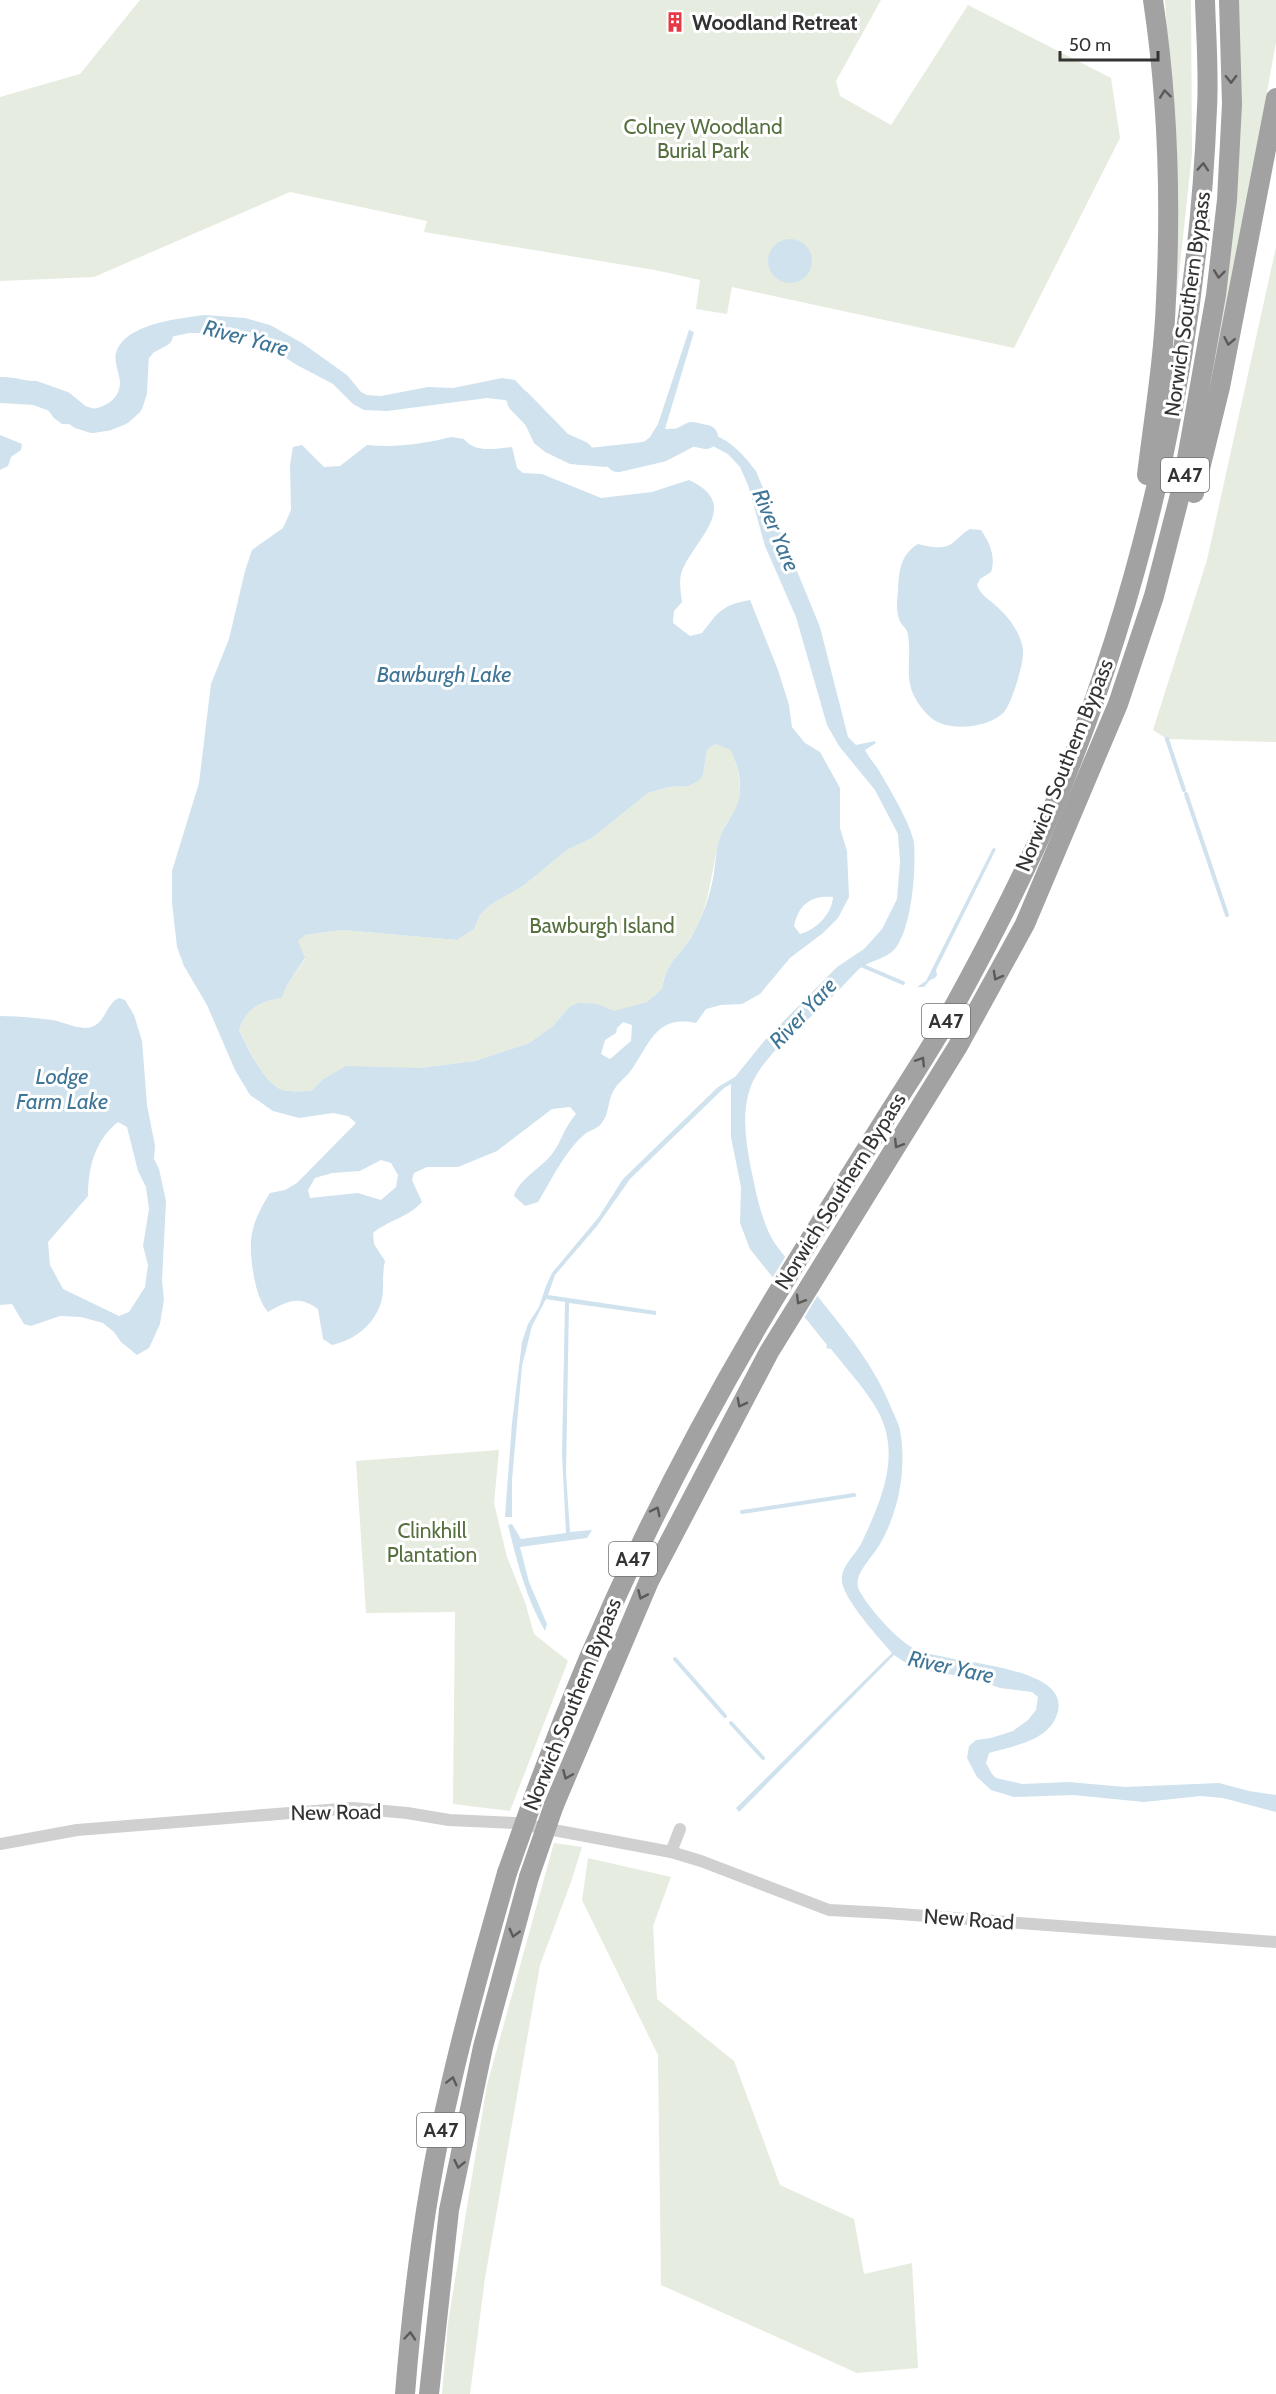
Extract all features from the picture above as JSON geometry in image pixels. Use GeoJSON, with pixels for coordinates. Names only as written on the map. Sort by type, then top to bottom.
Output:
{"type":"FeatureCollection","features":[{"type":"Feature","properties":{"kind":"highway","name":"A47"},"geometry":{"type":"LineString","coordinates":[[1059,794],[1121,587],[1146,477],[1160,369],[1167,300],[1166,107],[1153,0]]}},
{"type":"Feature","properties":{"kind":"highway","name":"Norwich Southern Bypass"},"geometry":{"type":"LineString","coordinates":[[405,2394],[411,2320],[424,2226],[443,2122],[471,2002],[507,1873],[559,1729],[639,1546],[669,1485],[754,1332],[812,1235],[945,1024],[1014,891],[1059,794],[1112,648],[1152,508],[1184,344],[1199,230],[1208,103],[1205,0]]}},
{"type":"Feature","properties":{"kind":"highway","name":"Norwich Southern Bypass"},"geometry":{"type":"LineString","coordinates":[[429,2394],[449,2210],[483,2047],[529,1877],[554,1805],[649,1581],[769,1352],[958,1046],[1025,924],[1118,704],[1154,596],[1182,486],[1216,296],[1227,200],[1232,104],[1229,0]]}},
{"type":"Feature","properties":{"kind":"highway","name":"A47"},"geometry":{"type":"LineString","coordinates":[[1025,924],[1115,737],[1151,644],[1179,554],[1220,387],[1276,98]]}},
{"type":"Feature","properties":{"kind":"street","name":"New Road"},"geometry":{"type":"LineString","coordinates":[[0,1844],[76,1830],[353,1808],[449,1820],[516,1823],[671,1852],[828,1910],[886,1912],[1276,1942]]}},
{"type":"Feature","properties":{"kind":"street"},"geometry":{"type":"LineString","coordinates":[[671,1852],[680,1829]]}},
{"type":"Feature","properties":{"kind":"green space","name":"Colney Woodland Burial Park"},"geometry":{"type":"Polygon","coordinates":[[[140,0],[881,0],[836,81],[840,96],[891,125],[968,5],[1111,78],[1120,138],[1014,348],[732,287],[727,314],[696,309],[700,280],[655,270],[424,232],[427,221],[290,192],[94,277],[0,281],[0,97],[80,74],[140,0]]]}},
{"type":"Feature","properties":{"kind":"green space"},"geometry":{"type":"Polygon","coordinates":[[[1165,0],[1191,0],[1192,154],[1176,301],[1173,301],[1175,164],[1165,0]]]}},
{"type":"Feature","properties":{"kind":"green space"},"geometry":{"type":"Polygon","coordinates":[[[1239,0],[1276,0],[1276,42],[1214,386],[1210,385],[1236,168],[1239,0]]]}},
{"type":"Feature","properties":{"kind":"green space"},"geometry":{"type":"Polygon","coordinates":[[[1276,247],[1276,742],[1167,739],[1153,730],[1207,560],[1276,247]]]}},
{"type":"Feature","properties":{"kind":"green space","name":"Bawburgh Island"},"geometry":{"type":"Polygon","coordinates":[[[715,744],[731,749],[739,780],[738,803],[722,832],[701,918],[667,971],[662,989],[647,1002],[614,1012],[598,1004],[569,1007],[553,1026],[529,1043],[475,1061],[420,1068],[390,1068],[322,1080],[311,1091],[282,1090],[266,1078],[239,1030],[246,1016],[255,1007],[267,1001],[282,998],[287,985],[305,959],[297,941],[305,935],[342,930],[457,940],[474,929],[480,915],[490,905],[523,886],[567,850],[592,838],[648,793],[669,787],[688,786],[699,781],[703,775],[707,750],[715,744]]]}},
{"type":"Feature","properties":{"kind":"green space","name":"Clinkhill Plantation"},"geometry":{"type":"Polygon","coordinates":[[[499,1450],[494,1503],[507,1557],[525,1602],[534,1634],[568,1661],[510,1811],[453,1804],[455,1612],[366,1613],[356,1461],[499,1450]]]}},
{"type":"Feature","properties":{"kind":"green space"},"geometry":{"type":"Polygon","coordinates":[[[554,1843],[582,1847],[540,1965],[485,2278],[470,2394],[442,2394],[448,2323],[487,2085],[554,1843]]]}},
{"type":"Feature","properties":{"kind":"green space"},"geometry":{"type":"Polygon","coordinates":[[[588,1858],[671,1877],[653,1926],[657,1999],[734,2061],[780,2185],[854,2219],[864,2274],[912,2263],[918,2368],[857,2373],[661,2285],[658,2055],[582,1900],[588,1858]]]}},
{"type":"Feature","properties":{"kind":"water"},"geometry":{"type":"Polygon","coordinates":[[[790,239],[799,240],[806,245],[811,252],[811,270],[806,277],[799,282],[790,283],[781,282],[774,277],[769,270],[768,261],[769,252],[774,245],[781,240],[790,239]]]}},
{"type":"Feature","properties":{"kind":"water"},"geometry":{"type":"Polygon","coordinates":[[[205,315],[245,318],[270,325],[302,343],[347,375],[361,392],[367,395],[381,396],[428,387],[453,388],[502,378],[515,380],[534,400],[543,426],[551,436],[579,449],[644,442],[650,437],[658,424],[689,330],[694,332],[665,429],[694,430],[717,436],[737,449],[756,471],[820,627],[848,737],[856,745],[875,741],[876,743],[865,750],[898,804],[909,826],[914,843],[912,896],[906,924],[897,946],[889,954],[858,970],[777,1048],[753,1081],[747,1100],[745,1118],[750,1164],[760,1208],[769,1233],[861,1353],[882,1387],[900,1430],[902,1474],[897,1503],[887,1531],[858,1578],[859,1590],[883,1622],[913,1648],[1024,1674],[1044,1683],[1056,1695],[1058,1711],[1048,1729],[1031,1740],[989,1753],[986,1763],[996,1778],[1022,1784],[1069,1782],[1125,1787],[1219,1783],[1276,1795],[1276,1812],[1223,1798],[1201,1796],[1144,1802],[1073,1795],[1014,1797],[991,1790],[977,1777],[967,1758],[969,1746],[976,1740],[1013,1731],[1028,1720],[1036,1710],[1038,1697],[1032,1692],[1000,1688],[973,1678],[915,1669],[894,1655],[739,1812],[736,1808],[892,1653],[856,1609],[844,1590],[842,1582],[843,1571],[862,1542],[883,1490],[889,1455],[882,1420],[863,1389],[831,1349],[826,1348],[827,1345],[750,1249],[740,1223],[741,1187],[731,1137],[731,1084],[724,1088],[630,1179],[597,1226],[555,1275],[548,1295],[656,1311],[656,1315],[569,1303],[566,1473],[570,1532],[592,1530],[587,1538],[520,1547],[529,1582],[547,1624],[545,1631],[527,1593],[508,1525],[512,1524],[521,1539],[566,1533],[562,1454],[565,1302],[546,1299],[532,1326],[522,1366],[512,1480],[512,1517],[505,1517],[512,1423],[522,1342],[528,1324],[539,1307],[552,1273],[598,1218],[623,1179],[718,1087],[735,1077],[765,1040],[837,967],[864,949],[882,929],[897,899],[900,862],[898,834],[875,790],[839,746],[827,725],[796,617],[765,546],[748,485],[740,467],[728,454],[709,444],[684,439],[669,443],[640,458],[606,467],[570,464],[545,452],[534,443],[518,409],[505,400],[487,398],[387,411],[364,410],[353,404],[333,384],[295,364],[259,340],[248,335],[231,333],[189,333],[156,340],[147,345],[136,356],[133,363],[132,398],[129,405],[123,412],[100,425],[62,424],[44,405],[30,398],[0,394],[0,377],[9,377],[37,384],[59,400],[65,408],[91,410],[108,404],[118,391],[120,382],[116,355],[119,346],[126,338],[158,323],[205,315]]]}},
{"type":"Feature","properties":{"kind":"water"},"geometry":{"type":"Polygon","coordinates":[[[0,435],[22,444],[21,450],[11,457],[8,466],[0,470],[0,435]]]}},
{"type":"Feature","properties":{"kind":"water","name":"Bawburgh Lake"},"geometry":{"type":"Polygon","coordinates":[[[451,437],[464,439],[474,447],[480,448],[512,447],[517,468],[523,473],[542,474],[601,498],[652,492],[689,480],[705,490],[713,501],[714,512],[710,524],[681,574],[682,602],[674,611],[673,623],[690,636],[702,633],[722,610],[733,604],[750,600],[778,670],[789,705],[792,727],[805,743],[820,752],[840,788],[840,828],[847,851],[849,897],[838,918],[823,933],[790,958],[760,994],[742,1004],[721,1005],[706,1009],[696,1023],[672,1023],[656,1032],[630,1072],[616,1087],[610,1098],[604,1120],[598,1127],[585,1134],[571,1149],[538,1202],[525,1206],[514,1196],[520,1184],[555,1149],[576,1114],[570,1107],[552,1109],[497,1151],[458,1167],[427,1167],[414,1173],[412,1180],[422,1202],[410,1212],[373,1233],[374,1244],[385,1261],[383,1295],[379,1308],[363,1330],[341,1343],[332,1345],[323,1339],[318,1309],[311,1305],[293,1301],[268,1312],[263,1306],[251,1258],[251,1241],[253,1228],[270,1193],[285,1190],[297,1183],[356,1123],[348,1116],[333,1113],[299,1118],[273,1111],[250,1095],[235,1070],[207,1005],[184,966],[177,947],[172,903],[172,871],[199,783],[211,684],[229,639],[245,571],[252,550],[283,528],[291,510],[290,465],[293,447],[302,445],[324,467],[340,466],[367,445],[399,446],[451,437]],[[715,744],[707,750],[703,775],[699,781],[688,786],[669,787],[648,793],[592,838],[567,850],[523,886],[490,905],[480,915],[474,929],[457,940],[342,930],[305,935],[298,941],[305,958],[287,985],[282,998],[267,1001],[255,1007],[246,1016],[239,1030],[266,1077],[282,1090],[311,1091],[322,1080],[346,1066],[420,1068],[475,1061],[529,1043],[553,1026],[569,1007],[579,1003],[598,1004],[614,1011],[647,1002],[662,989],[667,971],[690,938],[704,910],[711,888],[720,837],[740,796],[740,780],[731,750],[715,744]],[[833,897],[812,899],[799,912],[794,926],[800,934],[812,929],[826,915],[833,897]],[[623,1022],[617,1028],[616,1033],[605,1040],[601,1054],[610,1059],[631,1041],[632,1025],[623,1022]],[[381,1160],[360,1171],[332,1173],[315,1178],[308,1190],[310,1198],[358,1193],[381,1200],[396,1187],[398,1175],[391,1163],[381,1160]]]}},
{"type":"Feature","properties":{"kind":"water"},"geometry":{"type":"Polygon","coordinates":[[[970,529],[981,530],[992,556],[991,572],[980,579],[977,585],[1014,626],[1020,638],[1023,657],[1014,692],[1004,712],[988,722],[966,727],[944,725],[935,721],[913,694],[909,676],[908,634],[899,619],[897,598],[902,564],[912,548],[918,544],[946,546],[970,529]]]}},
{"type":"Feature","properties":{"kind":"water"},"geometry":{"type":"Polygon","coordinates":[[[993,848],[996,849],[936,970],[937,975],[924,987],[917,987],[926,981],[993,848]]]}},
{"type":"Feature","properties":{"kind":"water","name":"Lodge Farm Lake"},"geometry":{"type":"Polygon","coordinates":[[[119,998],[125,1000],[134,1015],[142,1041],[147,1105],[155,1146],[154,1159],[159,1169],[166,1201],[162,1281],[164,1299],[160,1324],[149,1348],[137,1355],[103,1323],[81,1317],[60,1316],[31,1326],[24,1324],[12,1304],[0,1305],[0,1016],[52,1020],[89,1028],[101,1020],[115,1000],[119,998]],[[118,1122],[104,1137],[91,1165],[88,1196],[48,1242],[50,1265],[63,1289],[119,1316],[129,1312],[145,1287],[148,1265],[143,1246],[149,1209],[146,1187],[138,1171],[127,1127],[118,1122]]]}},
{"type":"Feature","properties":{"kind":"pier"},"geometry":{"type":"Polygon","coordinates":[[[787,1254],[819,1293],[803,1320],[771,1280],[787,1254]]]}},
{"type":"Feature","properties":{"kind":"waterway","name":"River Yare"},"geometry":{"type":"LineString","coordinates":[[0,391],[35,393],[63,403],[80,417],[93,421],[106,419],[121,413],[131,404],[135,392],[137,354],[146,343],[161,335]]}},
{"type":"Feature","properties":{"kind":"waterway","name":"River Yare"},"geometry":{"type":"LineString","coordinates":[[519,401],[561,444],[581,453]]}},
{"type":"Feature","properties":{"kind":"waterway","name":"River Yare"},"geometry":{"type":"LineString","coordinates":[[618,460],[661,450],[692,434],[706,437]]}},
{"type":"Feature","properties":{"kind":"waterway"},"geometry":{"type":"LineString","coordinates":[[1167,739],[1184,790]]}},
{"type":"Feature","properties":{"kind":"waterway"},"geometry":{"type":"LineString","coordinates":[[1186,794],[1227,915]]}},
{"type":"Feature","properties":{"kind":"waterway"},"geometry":{"type":"LineString","coordinates":[[863,966],[903,983]]}},
{"type":"Feature","properties":{"kind":"waterway"},"geometry":{"type":"LineString","coordinates":[[742,1512],[854,1495]]}},
{"type":"Feature","properties":{"kind":"waterway"},"geometry":{"type":"LineString","coordinates":[[675,1659],[725,1716]]}},
{"type":"Feature","properties":{"kind":"waterway"},"geometry":{"type":"LineString","coordinates":[[731,1723],[763,1758]]}},
{"type":"Feature","properties":{"kind":"place","name":"Woodland Retreat"},"geometry":{"type":"Point","coordinates":[675,22]}}]}
